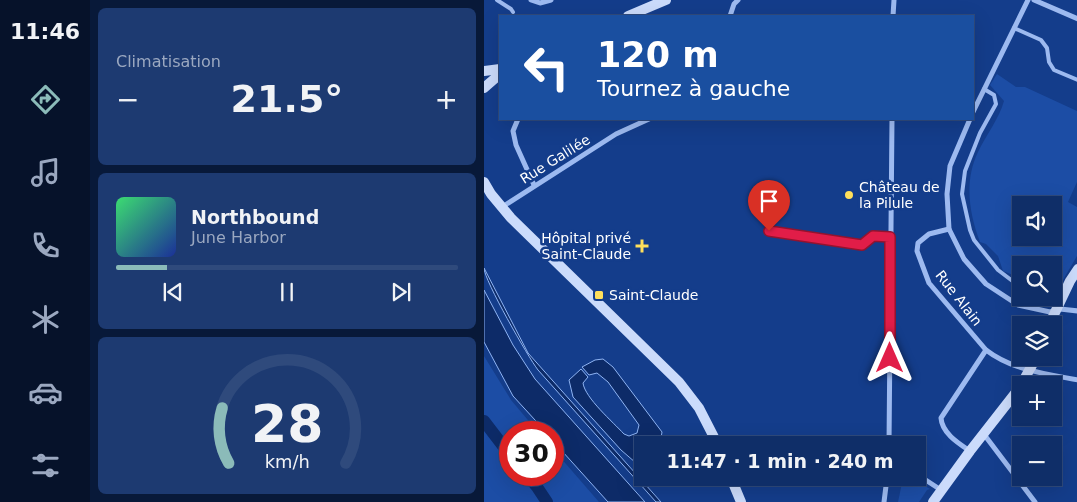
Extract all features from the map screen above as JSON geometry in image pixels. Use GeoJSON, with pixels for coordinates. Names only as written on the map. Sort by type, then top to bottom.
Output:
{"type":"FeatureCollection","features":[{"type":"Feature","properties":{"kind":"street"},"geometry":{"type":"LineString","coordinates":[[531,0],[540,3],[551,0]]}},
{"type":"Feature","properties":{"kind":"street"},"geometry":{"type":"LineString","coordinates":[[630,15],[666,0]]}},
{"type":"Feature","properties":{"kind":"street"},"geometry":{"type":"LineString","coordinates":[[730,15],[734,4],[738,0]]}},
{"type":"Feature","properties":{"kind":"street"},"geometry":{"type":"LineString","coordinates":[[893,15],[894,0]]}},
{"type":"Feature","properties":{"kind":"street"},"geometry":{"type":"LineString","coordinates":[[974,110],[1028,0]]}},
{"type":"Feature","properties":{"kind":"street"},"geometry":{"type":"LineString","coordinates":[[1034,0],[1077,19]]}},
{"type":"Feature","properties":{"kind":"street"},"geometry":{"type":"LineString","coordinates":[[484,71],[499,69]]}},
{"type":"Feature","properties":{"kind":"street"},"geometry":{"type":"LineString","coordinates":[[484,88],[499,75]]}},
{"type":"Feature","properties":{"kind":"street"},"geometry":{"type":"LineString","coordinates":[[518,120],[513,131],[516,145],[534,186]]}},
{"type":"Feature","properties":{"kind":"street","name":"Rue Galilée"},"geometry":{"type":"LineString","coordinates":[[501,207],[616,134],[647,120]]}},
{"type":"Feature","properties":{"kind":"street"},"geometry":{"type":"LineString","coordinates":[[889,436],[892,120]]}},
{"type":"Feature","properties":{"kind":"street"},"geometry":{"type":"LineString","coordinates":[[970,120],[950,166],[947,194],[949,229],[964,259],[986,284],[1018,305],[1050,312],[1060,309],[1077,311]]}},
{"type":"Feature","properties":{"kind":"street"},"geometry":{"type":"LineString","coordinates":[[484,182],[501,207],[679,382],[698,408],[713,436]]}},
{"type":"Feature","properties":{"kind":"street","name":"Rue Alain"},"geometry":{"type":"LineString","coordinates":[[949,229],[929,234],[922,238],[918,243],[917,251],[930,283],[986,350],[996,357],[1022,368],[1077,380]]}},
{"type":"Feature","properties":{"kind":"street"},"geometry":{"type":"LineString","coordinates":[[1053,316],[1077,269]]}},
{"type":"Feature","properties":{"kind":"street"},"geometry":{"type":"LineString","coordinates":[[970,451],[947,433],[941,418],[986,350]]}},
{"type":"Feature","properties":{"kind":"street"},"geometry":{"type":"LineString","coordinates":[[1027,376],[1032,366]]}},
{"type":"Feature","properties":{"kind":"street"},"geometry":{"type":"LineString","coordinates":[[934,502],[970,451],[1012,398]]}},
{"type":"Feature","properties":{"kind":"street"},"geometry":{"type":"LineString","coordinates":[[982,437],[986,438],[1035,502]]}},
{"type":"Feature","properties":{"kind":"street"},"geometry":{"type":"LineString","coordinates":[[926,480],[941,490]]}},
{"type":"Feature","properties":{"kind":"street"},"geometry":{"type":"LineString","coordinates":[[735,486],[742,502]]}},
{"type":"Feature","properties":{"kind":"street"},"geometry":{"type":"LineString","coordinates":[[884,502],[887,486]]}},
{"type":"Feature","properties":{"kind":"lane"},"geometry":{"type":"LineString","coordinates":[[497,0],[513,12]]}},
{"type":"Feature","properties":{"kind":"lane"},"geometry":{"type":"LineString","coordinates":[[1014,28],[1041,40],[1047,48],[1049,62],[1054,70],[1077,80]]}},
{"type":"Feature","properties":{"kind":"lane"},"geometry":{"type":"LineString","coordinates":[[984,89],[994,95],[996,104],[980,134],[965,170],[962,194],[974,240],[998,270],[1012,281]]}},
{"type":"Feature","properties":{"kind":"lane"},"geometry":{"type":"LineString","coordinates":[[775,195],[769,231],[862,245],[873,236],[890,237]]}},
{"type":"Feature","properties":{"kind":"shaded area"},"geometry":{"type":"Polygon","coordinates":[[[997,74],[1016,87],[1025,87],[1077,111],[1077,182],[1068,202],[1077,207],[1077,256],[1062,282],[1062,256],[1012,256],[1012,275],[1003,271],[998,256],[986,244],[980,242],[976,231],[970,197],[971,174],[978,152],[1004,101],[990,85],[997,74]]]}},
{"type":"Feature","properties":{"kind":"shaded area"},"geometry":{"type":"Polygon","coordinates":[[[484,268],[528,353],[634,472],[634,477],[538,370],[517,335],[498,302],[484,268]]]}},
{"type":"Feature","properties":{"kind":"shaded area"},"geometry":{"type":"Polygon","coordinates":[[[484,290],[513,345],[535,379],[645,502],[608,502],[564,453],[564,421],[536,421],[513,396],[484,342],[484,290]]]}},
{"type":"Feature","properties":{"kind":"shaded area"},"geometry":{"type":"Polygon","coordinates":[[[484,356],[511,400],[529,421],[499,421],[499,486],[564,486],[564,462],[599,502],[484,502],[484,356]]]}},
{"type":"Feature","properties":{"kind":"shaded area"},"geometry":{"type":"Polygon","coordinates":[[[603,359],[613,367],[662,432],[661,436],[634,436],[634,461],[621,450],[573,397],[569,380],[581,369],[588,377],[583,383],[585,389],[600,410],[624,434],[629,436],[637,433],[639,425],[608,382],[597,373],[589,375],[582,367],[595,360],[603,359]]]}},
{"type":"Feature","properties":{"kind":"shaded area"},"geometry":{"type":"Polygon","coordinates":[[[642,486],[647,486],[661,502],[656,502],[642,486]]]}},
{"type":"Feature","properties":{"kind":"shaded area"},"geometry":{"type":"Polygon","coordinates":[[[901,486],[925,486],[930,489],[927,490],[919,502],[898,502],[901,486]]]}},
{"type":"Feature","properties":{"kind":"waterway"},"geometry":{"type":"LineString","coordinates":[[484,421],[499,441]]}},
{"type":"Feature","properties":{"kind":"waterway"},"geometry":{"type":"LineString","coordinates":[[536,486],[547,502]]}},
{"type":"Feature","properties":{"kind":"place","name":"Château de la Pilule"},"geometry":{"type":"Point","coordinates":[849,195]}},
{"type":"Feature","properties":{"kind":"place","name":"Hôpital privé Saint-Claude"},"geometry":{"type":"Point","coordinates":[642,246]}},
{"type":"Feature","properties":{"kind":"place","name":"Saint-Claude"},"geometry":{"type":"Point","coordinates":[599,295]}},
{"type":"Feature","properties":{"kind":"route"},"geometry":{"type":"LineString","coordinates":[[769,231],[862,245],[873,236],[890,237],[890,358]]}}]}
